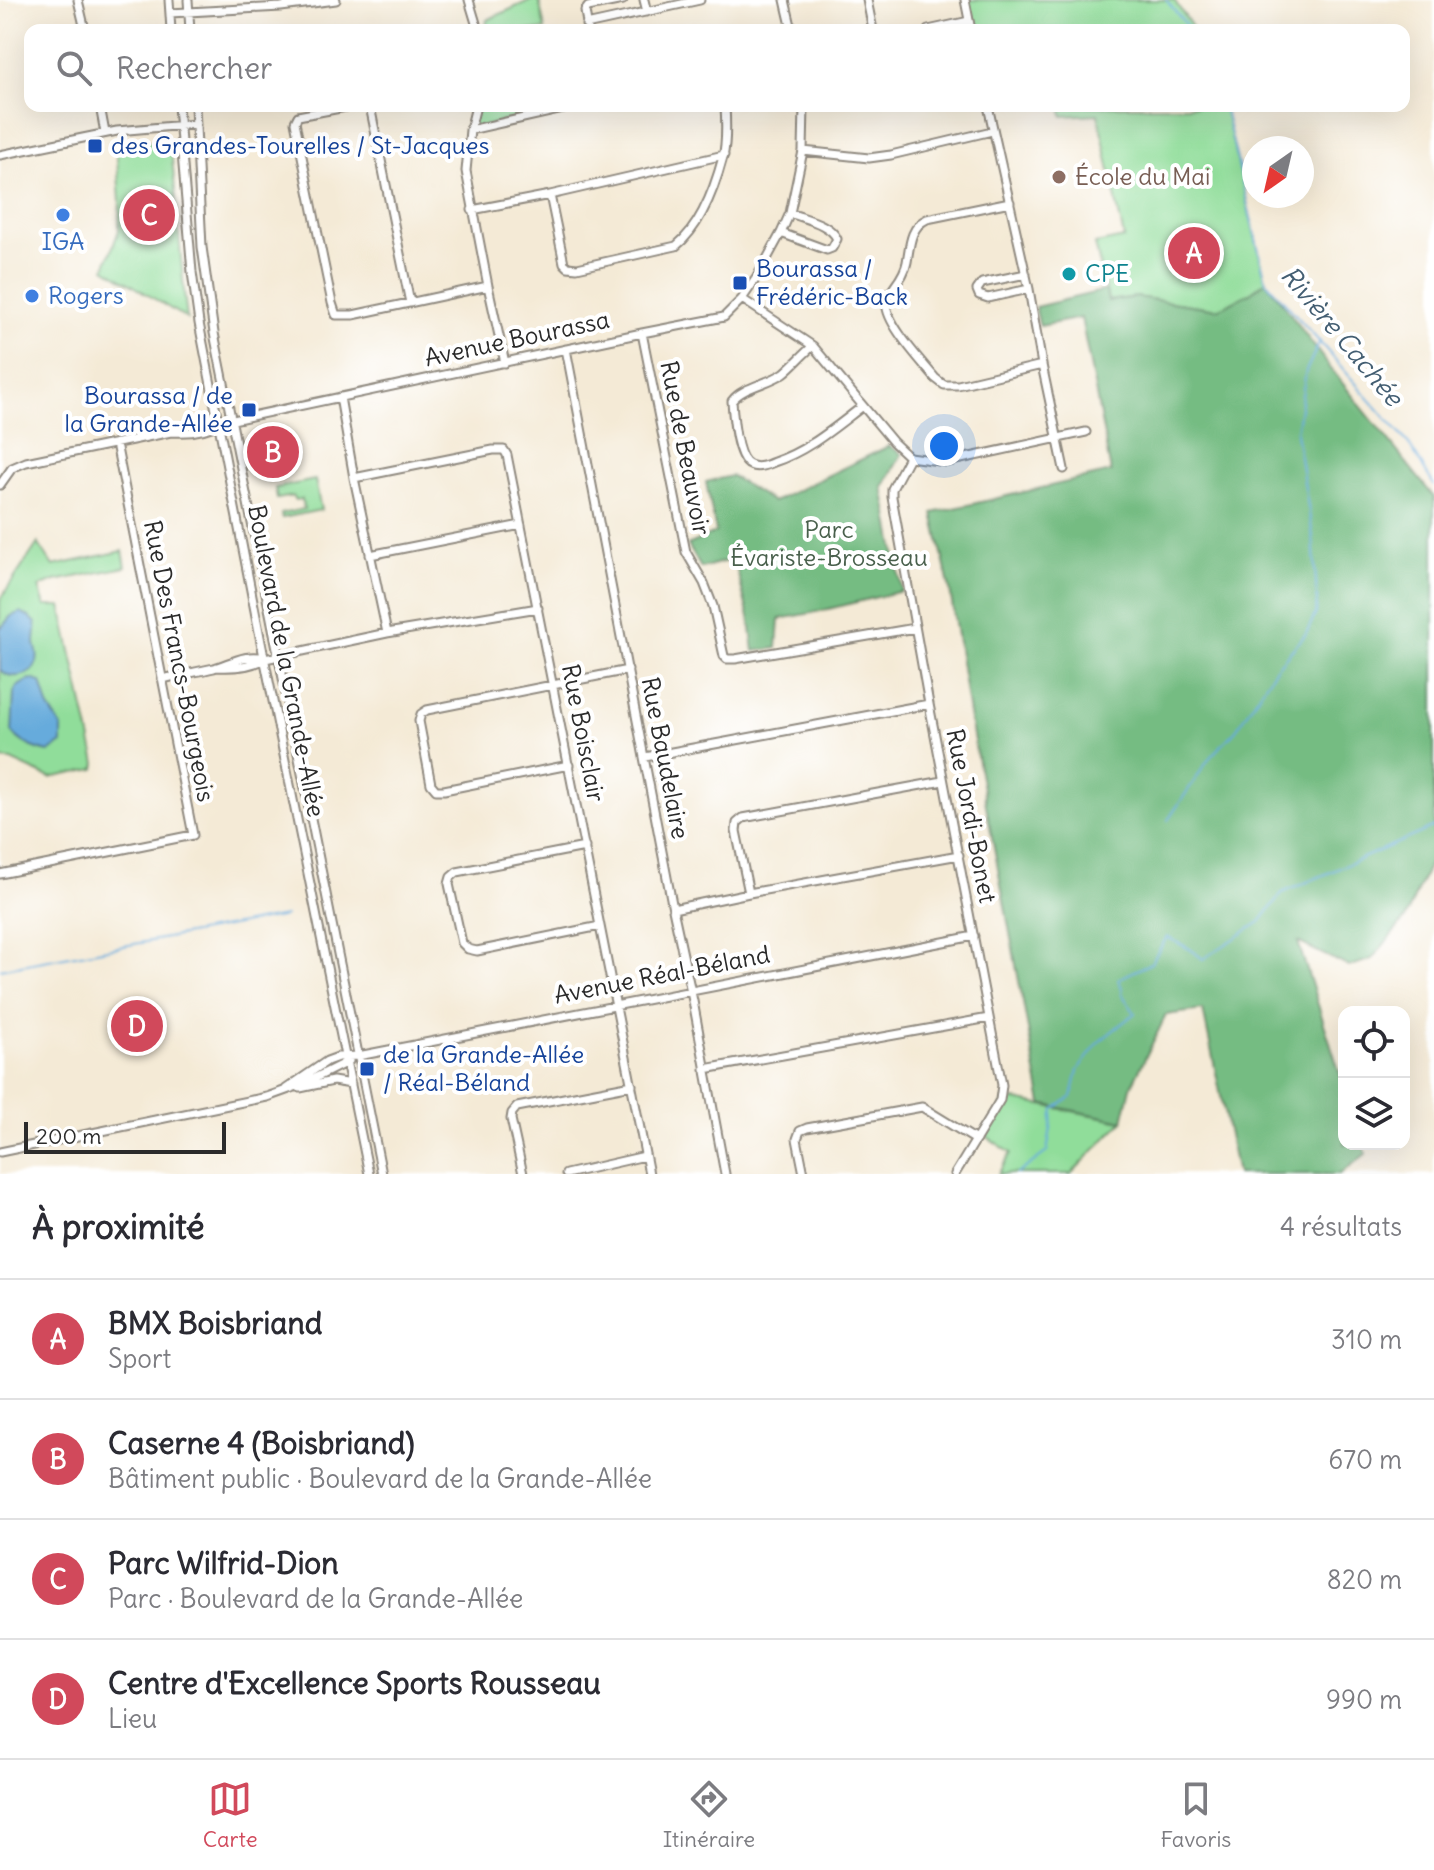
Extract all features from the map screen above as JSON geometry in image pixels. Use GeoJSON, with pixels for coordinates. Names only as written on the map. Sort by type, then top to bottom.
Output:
{"type":"FeatureCollection","features":[{"type":"Feature","properties":{"kind":"street"},"geometry":{"type":"LineString","coordinates":[[78,0],[84,24]]}},
{"type":"Feature","properties":{"kind":"street"},"geometry":{"type":"LineString","coordinates":[[169,0],[171,24]]}},
{"type":"Feature","properties":{"kind":"street"},"geometry":{"type":"LineString","coordinates":[[188,0],[190,24]]}},
{"type":"Feature","properties":{"kind":"street"},"geometry":{"type":"LineString","coordinates":[[170,13],[336,0]]}},
{"type":"Feature","properties":{"kind":"street"},"geometry":{"type":"LineString","coordinates":[[469,0],[476,24]]}},
{"type":"Feature","properties":{"kind":"street"},"geometry":{"type":"LineString","coordinates":[[587,24],[585,11],[588,7],[623,0]]}},
{"type":"Feature","properties":{"kind":"street"},"geometry":{"type":"LineString","coordinates":[[644,0],[647,12]]}},
{"type":"Feature","properties":{"kind":"street"},"geometry":{"type":"LineString","coordinates":[[602,24],[700,0]]}},
{"type":"Feature","properties":{"kind":"street"},"geometry":{"type":"LineString","coordinates":[[785,0],[791,24]]}},
{"type":"Feature","properties":{"kind":"street"},"geometry":{"type":"LineString","coordinates":[[867,0],[872,24]]}},
{"type":"Feature","properties":{"kind":"street"},"geometry":{"type":"LineString","coordinates":[[965,0],[970,24]]}},
{"type":"Feature","properties":{"kind":"street"},"geometry":{"type":"LineString","coordinates":[[955,24],[969,21]]}},
{"type":"Feature","properties":{"kind":"street"},"geometry":{"type":"LineString","coordinates":[[101,112],[105,133]]}},
{"type":"Feature","properties":{"kind":"street","name":"Boulevard de la Grande-Allée"},"geometry":{"type":"LineString","coordinates":[[179,112],[195,295],[369,1174]]}},
{"type":"Feature","properties":{"kind":"street","name":"Boulevard de la Grande-Allée"},"geometry":{"type":"LineString","coordinates":[[195,112],[202,247],[214,333],[382,1174]]}},
{"type":"Feature","properties":{"kind":"street"},"geometry":{"type":"LineString","coordinates":[[319,112],[298,116],[295,122],[336,315],[353,315],[488,286]]}},
{"type":"Feature","properties":{"kind":"street"},"geometry":{"type":"LineString","coordinates":[[371,112],[410,303]]}},
{"type":"Feature","properties":{"kind":"street"},"geometry":{"type":"LineString","coordinates":[[474,112],[466,171],[505,363]]}},
{"type":"Feature","properties":{"kind":"street"},"geometry":{"type":"LineString","coordinates":[[470,130],[550,112]]}},
{"type":"Feature","properties":{"kind":"street"},"geometry":{"type":"LineString","coordinates":[[550,195],[564,263],[568,267],[577,268],[676,246],[688,236],[709,197],[724,155],[725,112]]}},
{"type":"Feature","properties":{"kind":"street","name":"Avenue Bourassa"},"geometry":{"type":"LineString","coordinates":[[219,423],[724,317],[742,299],[790,213],[803,151],[804,112]]}},
{"type":"Feature","properties":{"kind":"street"},"geometry":{"type":"LineString","coordinates":[[989,112],[1026,274],[1064,469]]}},
{"type":"Feature","properties":{"kind":"street"},"geometry":{"type":"LineString","coordinates":[[0,155],[105,133],[196,124]]}},
{"type":"Feature","properties":{"kind":"street"},"geometry":{"type":"LineString","coordinates":[[803,151],[869,158],[992,131]]}},
{"type":"Feature","properties":{"kind":"street"},"geometry":{"type":"LineString","coordinates":[[472,210],[724,155]]}},
{"type":"Feature","properties":{"kind":"street"},"geometry":{"type":"LineString","coordinates":[[1010,202],[920,222],[912,234],[906,267],[887,298],[885,309],[900,333],[944,385],[958,385],[1042,365]]}},
{"type":"Feature","properties":{"kind":"street"},"geometry":{"type":"LineString","coordinates":[[781,233],[827,250],[837,239],[828,228],[790,213]]}},
{"type":"Feature","properties":{"kind":"street"},"geometry":{"type":"LineString","coordinates":[[1026,274],[982,283],[977,290],[979,295],[988,298],[1029,289]]}},
{"type":"Feature","properties":{"kind":"street"},"geometry":{"type":"LineString","coordinates":[[742,299],[813,346],[909,457],[947,462],[1086,432]]}},
{"type":"Feature","properties":{"kind":"street","name":"Rue de Beauvoir"},"geometry":{"type":"LineString","coordinates":[[642,333],[686,552],[713,606],[724,656],[735,659],[915,628]]}},
{"type":"Feature","properties":{"kind":"street"},"geometry":{"type":"LineString","coordinates":[[813,346],[784,373],[736,395],[732,401],[741,456],[749,465],[759,467],[792,456],[863,406]]}},
{"type":"Feature","properties":{"kind":"street","name":"Rue Baudelaire"},"geometry":{"type":"LineString","coordinates":[[566,349],[725,1174]]}},
{"type":"Feature","properties":{"kind":"street"},"geometry":{"type":"LineString","coordinates":[[340,397],[387,633]]}},
{"type":"Feature","properties":{"kind":"street"},"geometry":{"type":"LineString","coordinates":[[0,485],[10,470],[22,463],[171,432],[213,427],[219,423]]}},
{"type":"Feature","properties":{"kind":"street","name":"Rue Des Francs-Bourgeois"},"geometry":{"type":"LineString","coordinates":[[0,874],[193,835],[116,443]]}},
{"type":"Feature","properties":{"kind":"street","name":"Rue Boisclair"},"geometry":{"type":"LineString","coordinates":[[354,478],[493,450],[504,450],[507,455],[649,1174]]}},
{"type":"Feature","properties":{"kind":"street","name":"Rue Jordi-Bonet"},"geometry":{"type":"LineString","coordinates":[[909,457],[892,489],[892,497],[1002,1085],[1000,1100],[955,1174]]}},
{"type":"Feature","properties":{"kind":"street"},"geometry":{"type":"LineString","coordinates":[[370,555],[521,525]]}},
{"type":"Feature","properties":{"kind":"street"},"geometry":{"type":"LineString","coordinates":[[162,679],[217,667],[234,668],[387,633],[538,608]]}},
{"type":"Feature","properties":{"kind":"street"},"geometry":{"type":"LineString","coordinates":[[569,765],[436,790],[431,784],[425,758],[419,721],[421,714],[427,710],[628,670]]}},
{"type":"Feature","properties":{"kind":"street"},"geometry":{"type":"LineString","coordinates":[[645,757],[929,704]]}},
{"type":"Feature","properties":{"kind":"street"},"geometry":{"type":"LineString","coordinates":[[749,893],[736,831],[737,823],[743,818],[943,781]]}},
{"type":"Feature","properties":{"kind":"street"},"geometry":{"type":"LineString","coordinates":[[585,847],[457,872],[449,884],[462,943],[468,949],[477,951],[600,926]]}},
{"type":"Feature","properties":{"kind":"street"},"geometry":{"type":"LineString","coordinates":[[673,909],[959,855]]}},
{"type":"Feature","properties":{"kind":"street","name":"Avenue Réal-Béland"},"geometry":{"type":"LineString","coordinates":[[346,1059],[974,936]]}},
{"type":"Feature","properties":{"kind":"street"},"geometry":{"type":"LineString","coordinates":[[705,1069],[989,1018]]}},
{"type":"Feature","properties":{"kind":"street"},"geometry":{"type":"LineString","coordinates":[[286,1089],[327,1061],[346,1059]]}},
{"type":"Feature","properties":{"kind":"street"},"geometry":{"type":"LineString","coordinates":[[0,1152],[253,1100],[286,1089],[307,1088],[333,1081],[351,1084]]}},
{"type":"Feature","properties":{"kind":"street"},"geometry":{"type":"LineString","coordinates":[[523,1174],[511,1119],[517,1107],[632,1085]]}},
{"type":"Feature","properties":{"kind":"street"},"geometry":{"type":"LineString","coordinates":[[804,1174],[797,1139],[800,1131],[807,1128],[922,1107],[976,1140]]}},
{"type":"Feature","properties":{"kind":"street"},"geometry":{"type":"LineString","coordinates":[[566,1174],[645,1156]]}},
{"type":"Feature","properties":{"kind":"green space"},"geometry":{"type":"Polygon","coordinates":[[[531,0],[539,0],[544,24],[487,24],[487,20],[531,0]]]}},
{"type":"Feature","properties":{"kind":"green space"},"geometry":{"type":"Polygon","coordinates":[[[968,0],[1174,0],[1190,24],[973,24],[968,0]]]}},
{"type":"Feature","properties":{"kind":"green space"},"geometry":{"type":"Polygon","coordinates":[[[474,112],[539,112],[470,130],[474,112]]]}},
{"type":"Feature","properties":{"kind":"green space"},"geometry":{"type":"Polygon","coordinates":[[[1062,112],[1225,112],[1242,181],[1242,208],[1248,208],[1266,281],[1218,309],[1136,297],[1108,301],[1095,244],[1124,238],[1098,114],[1063,116],[1062,112]]]}},
{"type":"Feature","properties":{"kind":"green space"},"geometry":{"type":"Polygon","coordinates":[[[170,140],[187,319],[105,268],[119,230],[116,145],[170,140]]]}},
{"type":"Feature","properties":{"kind":"green space"},"geometry":{"type":"Polygon","coordinates":[[[1266,281],[1331,369],[1434,497],[1434,853],[1405,919],[1372,959],[1349,967],[1298,942],[1338,1067],[1338,1150],[1365,1150],[1366,1154],[1340,1174],[1237,1174],[1203,1010],[1166,1015],[1131,1087],[1123,1121],[1042,1104],[969,714],[950,590],[933,513],[1111,472],[1081,318],[1040,326],[1035,307],[1106,290],[1108,301],[1136,297],[1218,309],[1266,281]]]}},
{"type":"Feature","properties":{"kind":"green space","name":"Parc Évariste-Brosseau"},"geometry":{"type":"Polygon","coordinates":[[[889,446],[902,454],[883,487],[902,591],[779,619],[777,648],[754,651],[750,621],[734,559],[701,568],[688,545],[716,532],[706,482],[731,476],[773,502],[889,446]]]}},
{"type":"Feature","properties":{"kind":"green space"},"geometry":{"type":"Polygon","coordinates":[[[315,480],[321,510],[282,518],[281,514],[304,509],[302,499],[295,500],[293,496],[277,499],[275,488],[315,480]]]}},
{"type":"Feature","properties":{"kind":"green space"},"geometry":{"type":"Polygon","coordinates":[[[38,543],[53,566],[123,551],[126,567],[39,587],[45,606],[61,606],[96,763],[95,769],[50,778],[11,760],[0,759],[0,600],[38,543]]]}},
{"type":"Feature","properties":{"kind":"green space"},"geometry":{"type":"Polygon","coordinates":[[[1005,1098],[1123,1121],[1071,1174],[998,1174],[1011,1153],[986,1136],[1005,1098]]]}},
{"type":"Feature","properties":{"kind":"water"},"geometry":{"type":"Polygon","coordinates":[[[21,612],[36,623],[38,659],[31,671],[15,676],[0,670],[0,629],[11,616],[21,612]]]}},
{"type":"Feature","properties":{"kind":"water"},"geometry":{"type":"Polygon","coordinates":[[[30,679],[41,682],[48,706],[62,728],[62,743],[49,752],[29,745],[12,732],[14,693],[17,687],[30,679]]]}},
{"type":"Feature","properties":{"kind":"waterway","name":"Rivière Cachée"},"geometry":{"type":"LineString","coordinates":[[1166,0],[1185,24]]}},
{"type":"Feature","properties":{"kind":"waterway","name":"Rivière Cachée"},"geometry":{"type":"LineString","coordinates":[[1225,112],[1266,281],[1408,443],[1434,485]]}},
{"type":"Feature","properties":{"kind":"waterway"},"geometry":{"type":"LineString","coordinates":[[1168,820],[1211,756],[1236,730],[1276,668],[1306,634],[1316,613],[1313,537],[1296,433],[1306,371],[1320,341]]}},
{"type":"Feature","properties":{"kind":"waterway"},"geometry":{"type":"LineString","coordinates":[[1017,1174],[1047,1152],[1054,1109],[1072,1097],[1078,1070],[1100,1041],[1135,1013],[1122,994],[1118,979],[1151,963],[1167,937],[1203,959],[1260,922],[1282,893],[1434,827]]}},
{"type":"Feature","properties":{"kind":"waterway"},"geometry":{"type":"LineString","coordinates":[[0,969],[285,916]]}},
{"type":"Feature","properties":{"kind":"place","name":"des Grandes-Tourelles / St-Jacques"},"geometry":{"type":"Point","coordinates":[95,146]}},
{"type":"Feature","properties":{"kind":"place","name":"École du Mai"},"geometry":{"type":"Point","coordinates":[1059,177]}},
{"type":"Feature","properties":{"kind":"place","name":"IGA"},"geometry":{"type":"Point","coordinates":[63,215]}},
{"type":"Feature","properties":{"kind":"place","name":"Parc Wilfrid-Dion"},"geometry":{"type":"Point","coordinates":[149,215]}},
{"type":"Feature","properties":{"kind":"place","name":"BMX Boisbriand"},"geometry":{"type":"Point","coordinates":[1194,253]}},
{"type":"Feature","properties":{"kind":"place","name":"CPE"},"geometry":{"type":"Point","coordinates":[1069,274]}},
{"type":"Feature","properties":{"kind":"place","name":"Bourassa / Frédéric-Back"},"geometry":{"type":"Point","coordinates":[740,283]}},
{"type":"Feature","properties":{"kind":"place","name":"Rogers"},"geometry":{"type":"Point","coordinates":[32,296]}},
{"type":"Feature","properties":{"kind":"place","name":"Bourassa / de la Grande-Allée"},"geometry":{"type":"Point","coordinates":[249,410]}},
{"type":"Feature","properties":{"kind":"place","name":"Caserne 4 (Boisbriand)"},"geometry":{"type":"Point","coordinates":[273,452]}},
{"type":"Feature","properties":{"kind":"place","name":"Centre d'Excellence Sports Rousseau"},"geometry":{"type":"Point","coordinates":[137,1026]}},
{"type":"Feature","properties":{"kind":"place","name":"de la Grande-Allée / Réal-Béland"},"geometry":{"type":"Point","coordinates":[367,1069]}}]}
